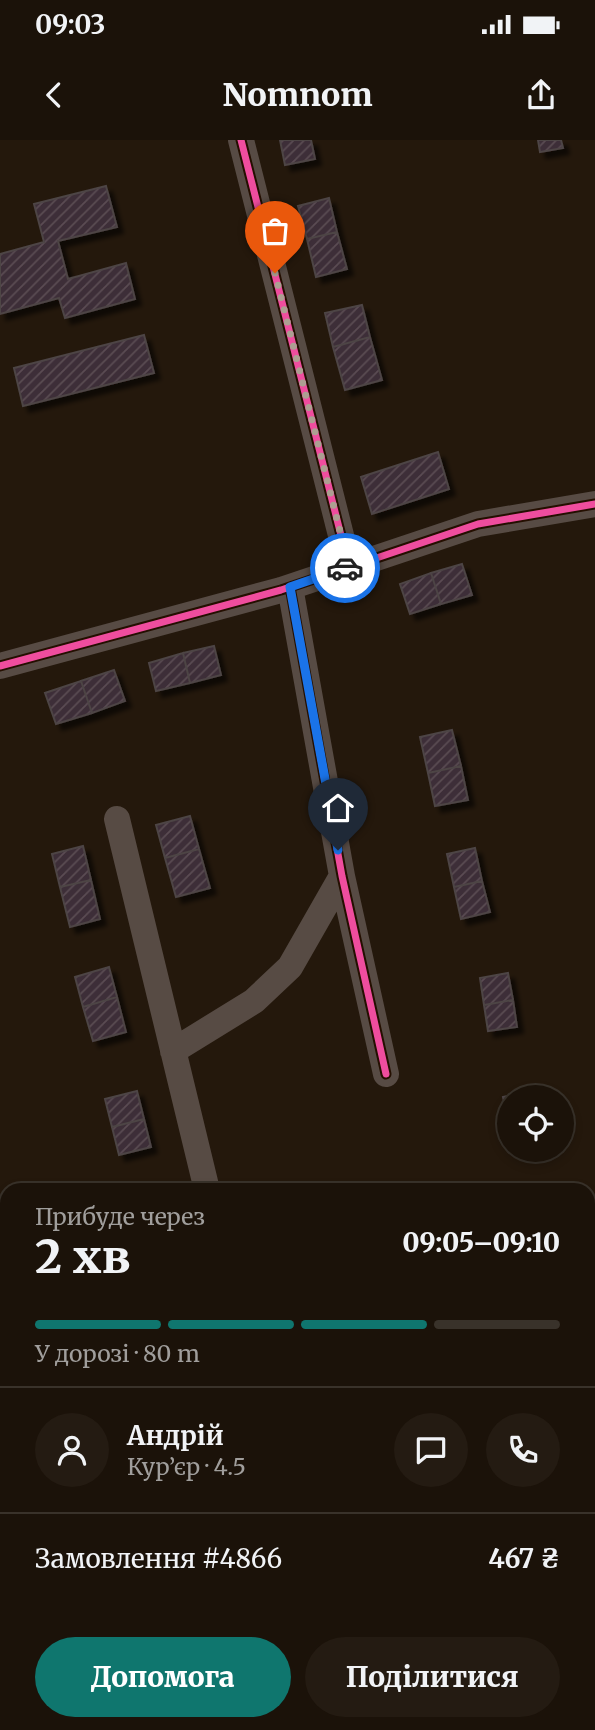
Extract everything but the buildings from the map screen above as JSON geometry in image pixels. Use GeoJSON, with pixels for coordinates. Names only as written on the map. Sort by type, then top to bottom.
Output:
{"type":"FeatureCollection","features":[{"type":"Feature","properties":{"kind":"street"},"geometry":{"type":"LineString","coordinates":[[241,140],[349,567]]}},
{"type":"Feature","properties":{"kind":"street"},"geometry":{"type":"LineString","coordinates":[[0,666],[290,587],[478,524],[595,504]]}},
{"type":"Feature","properties":{"kind":"street"},"geometry":{"type":"LineString","coordinates":[[290,587],[342,876],[386,1074]]}},
{"type":"Feature","properties":{"kind":"street"},"geometry":{"type":"LineString","coordinates":[[117,820],[205,1183]]}},
{"type":"Feature","properties":{"kind":"street"},"geometry":{"type":"LineString","coordinates":[[173,1051],[254,1001],[290,967],[342,876]]}},
{"type":"Feature","properties":{"kind":"cycle path"},"geometry":{"type":"LineString","coordinates":[[241,140],[349,567]]}},
{"type":"Feature","properties":{"kind":"cycle path"},"geometry":{"type":"LineString","coordinates":[[0,666],[281,590],[478,524],[595,504]]}},
{"type":"Feature","properties":{"kind":"cycle path"},"geometry":{"type":"LineString","coordinates":[[290,587],[342,876],[386,1074]]}},
{"type":"Feature","properties":{"kind":"way so far"},"geometry":{"type":"LineString","coordinates":[[275,273],[349,567],[345,568]]}},
{"type":"Feature","properties":{"kind":"route"},"geometry":{"type":"LineString","coordinates":[[338,850],[290,587],[345,568]]}}]}
